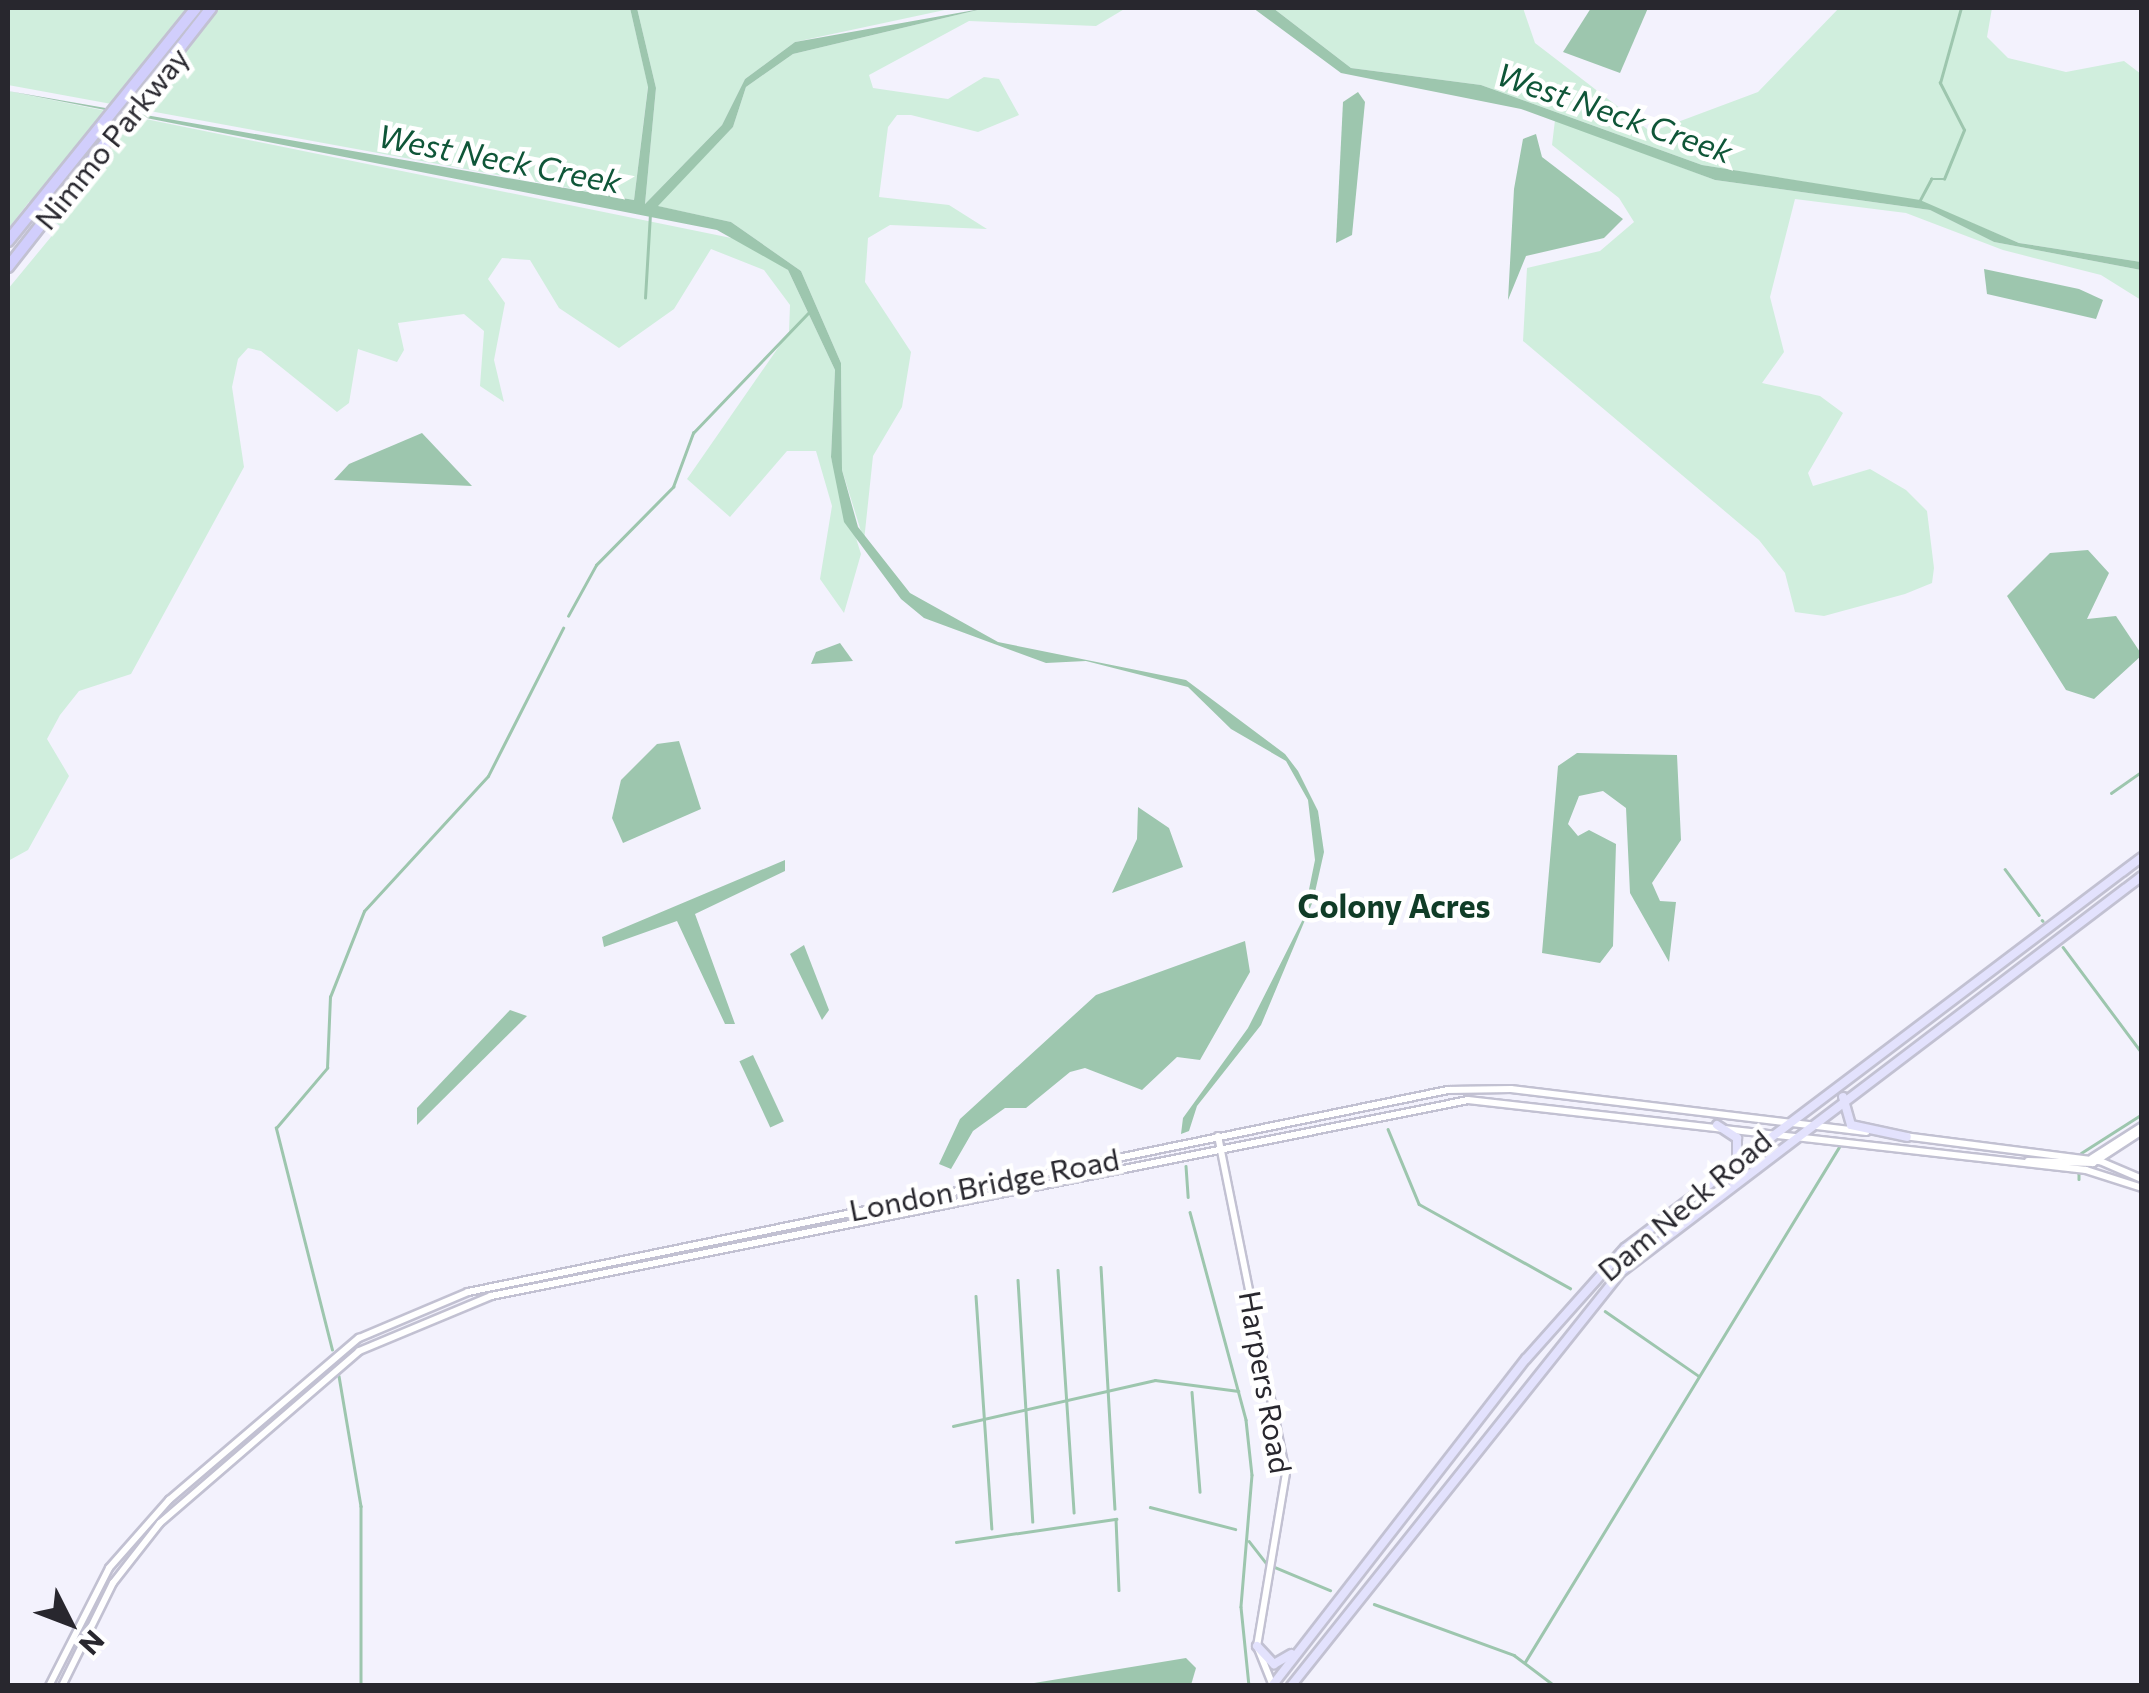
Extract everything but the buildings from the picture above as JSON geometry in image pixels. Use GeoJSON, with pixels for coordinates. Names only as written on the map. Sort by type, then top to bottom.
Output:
{"type":"FeatureCollection","features":[{"type":"Feature","properties":{"kind":"highway","name":"Nimmo Parkway"},"geometry":{"type":"LineString","coordinates":[[8,242],[196,8]]}},
{"type":"Feature","properties":{"kind":"highway","name":"Nimmo Parkway"},"geometry":{"type":"LineString","coordinates":[[8,267],[212,8]]}},
{"type":"Feature","properties":{"kind":"main road","name":"Dam Neck Road"},"geometry":{"type":"LineString","coordinates":[[1272,1685],[1596,1279],[1783,1122],[2142,857]]}},
{"type":"Feature","properties":{"kind":"main road","name":"Dam Neck Road"},"geometry":{"type":"LineString","coordinates":[[1291,1686],[1591,1305],[1660,1238],[1806,1124],[2142,876]]}},
{"type":"Feature","properties":{"kind":"main road","name":"London Bridge Road"},"geometry":{"type":"LineString","coordinates":[[49,1686],[134,1534],[342,1350],[390,1320],[542,1273],[1218,1136],[1486,1088],[2100,1161]]}},
{"type":"Feature","properties":{"kind":"main road"},"geometry":{"type":"LineString","coordinates":[[1843,1097],[1852,1124],[1908,1137]]}},
{"type":"Feature","properties":{"kind":"main road","name":"London Bridge Road"},"geometry":{"type":"LineString","coordinates":[[62,1686],[147,1536],[344,1363],[404,1326],[491,1296],[1219,1146],[1468,1100],[1772,1131],[2021,1162]]}},
{"type":"Feature","properties":{"kind":"main road"},"geometry":{"type":"LineString","coordinates":[[1717,1126],[1737,1138],[1736,1159]]}},
{"type":"Feature","properties":{"kind":"main road"},"geometry":{"type":"LineString","coordinates":[[2088,1159],[2142,1129]]}},
{"type":"Feature","properties":{"kind":"main road"},"geometry":{"type":"LineString","coordinates":[[2100,1161],[2142,1129]]}},
{"type":"Feature","properties":{"kind":"main road","name":"Harpers Road"},"geometry":{"type":"LineString","coordinates":[[1218,1136],[1286,1473],[1257,1646]]}},
{"type":"Feature","properties":{"kind":"main road"},"geometry":{"type":"LineString","coordinates":[[2021,1162],[2100,1161],[2142,1179]]}},
{"type":"Feature","properties":{"kind":"main road"},"geometry":{"type":"LineString","coordinates":[[2021,1162],[2142,1188]]}},
{"type":"Feature","properties":{"kind":"main road"},"geometry":{"type":"LineString","coordinates":[[1257,1646],[1265,1660],[1282,1663],[1333,1607]]}},
{"type":"Feature","properties":{"kind":"main road"},"geometry":{"type":"LineString","coordinates":[[1257,1646],[1272,1685]]}},
{"type":"Feature","properties":{"kind":"shaded area"},"geometry":{"type":"Polygon","coordinates":[[[8,8],[630,8],[648,86],[634,200],[8,85],[8,8]]]}},
{"type":"Feature","properties":{"kind":"shaded area"},"geometry":{"type":"Polygon","coordinates":[[[630,8],[637,8],[656,88],[645,204],[722,125],[745,79],[795,42],[986,8],[793,54],[746,87],[733,127],[658,206],[731,222],[801,271],[841,363],[842,470],[858,527],[910,593],[998,642],[1186,680],[1285,754],[1298,771],[1318,811],[1324,852],[1313,901],[1261,1025],[1197,1106],[1189,1131],[1181,1134],[1183,1118],[1248,1028],[1303,919],[1315,860],[1308,800],[1286,761],[1231,729],[1188,687],[1086,661],[1046,663],[924,618],[901,599],[844,522],[831,457],[835,370],[788,270],[717,230],[8,91],[634,200],[648,87],[630,8]]]}},
{"type":"Feature","properties":{"kind":"shaded area"},"geometry":{"type":"Polygon","coordinates":[[[637,8],[954,8],[795,42],[745,79],[722,125],[645,204],[656,88],[637,8]]]}},
{"type":"Feature","properties":{"kind":"shaded area"},"geometry":{"type":"Polygon","coordinates":[[[986,8],[1126,8],[1096,26],[969,21],[869,75],[873,88],[948,99],[984,77],[999,79],[1019,115],[978,132],[911,115],[897,115],[888,127],[879,197],[949,205],[987,229],[890,225],[868,238],[865,282],[911,352],[902,407],[873,456],[864,541],[842,470],[841,363],[801,271],[731,222],[657,206],[733,127],[746,87],[793,54],[986,8]]]}},
{"type":"Feature","properties":{"kind":"shaded area"},"geometry":{"type":"Polygon","coordinates":[[[1253,8],[1273,8],[1351,68],[1481,85],[1702,165],[1920,200],[2019,243],[2141,262],[2141,270],[1994,242],[1930,210],[1715,180],[1521,109],[1341,73],[1253,8]]]}},
{"type":"Feature","properties":{"kind":"shaded area"},"geometry":{"type":"Polygon","coordinates":[[[1273,8],[1523,8],[1535,43],[1651,132],[1758,92],[1839,8],[1992,8],[1987,37],[2008,58],[2066,72],[2124,61],[2141,74],[2141,262],[2019,243],[1920,201],[1702,165],[1481,85],[1351,68],[1273,8]]]}},
{"type":"Feature","properties":{"kind":"shaded area"},"geometry":{"type":"Polygon","coordinates":[[[1591,8],[1648,8],[1620,73],[1563,52],[1591,8]]]}},
{"type":"Feature","properties":{"kind":"shaded area"},"geometry":{"type":"Polygon","coordinates":[[[8,91],[751,242],[788,270],[835,370],[831,458],[861,554],[844,613],[820,579],[832,506],[816,451],[787,451],[730,517],[687,479],[789,332],[790,305],[764,270],[711,249],[674,309],[619,348],[559,308],[530,260],[502,258],[488,279],[505,303],[494,360],[504,402],[480,386],[484,331],[464,314],[398,323],[404,350],[397,362],[358,349],[349,403],[337,412],[261,351],[248,348],[238,359],[232,387],[244,467],[131,674],[79,691],[60,715],[47,739],[69,776],[28,850],[8,861],[8,289],[60,226],[29,202],[8,229],[8,91]]]}},
{"type":"Feature","properties":{"kind":"shaded area"},"geometry":{"type":"Polygon","coordinates":[[[1358,92],[1365,102],[1352,235],[1336,243],[1343,102],[1358,92]]]}},
{"type":"Feature","properties":{"kind":"shaded area"},"geometry":{"type":"Polygon","coordinates":[[[1555,120],[1715,180],[1930,210],[1994,242],[2141,270],[2141,300],[2101,275],[2003,250],[1906,213],[1795,199],[1770,297],[1784,352],[1762,383],[1820,396],[1843,413],[1808,473],[1813,486],[1870,469],[1906,490],[1927,511],[1934,568],[1932,583],[1905,594],[1824,616],[1795,612],[1785,573],[1759,540],[1523,341],[1527,268],[1600,251],[1634,222],[1619,198],[1552,145],[1555,120]]]}},
{"type":"Feature","properties":{"kind":"shaded area"},"geometry":{"type":"Polygon","coordinates":[[[1536,134],[1542,157],[1623,219],[1604,238],[1526,256],[1508,300],[1514,189],[1523,139],[1536,134]]]}},
{"type":"Feature","properties":{"kind":"shaded area"},"geometry":{"type":"Polygon","coordinates":[[[1984,269],[2079,289],[2103,300],[2096,319],[1987,294],[1984,269]]]}},
{"type":"Feature","properties":{"kind":"shaded area"},"geometry":{"type":"Polygon","coordinates":[[[422,433],[472,486],[334,480],[349,464],[422,433]]]}},
{"type":"Feature","properties":{"kind":"shaded area"},"geometry":{"type":"Polygon","coordinates":[[[2088,550],[2109,573],[2087,619],[2116,616],[2142,655],[2094,699],[2066,690],[2007,596],[2050,553],[2088,550]]]}},
{"type":"Feature","properties":{"kind":"shaded area"},"geometry":{"type":"Polygon","coordinates":[[[840,643],[853,661],[811,664],[816,652],[840,643]]]}},
{"type":"Feature","properties":{"kind":"shaded area"},"geometry":{"type":"Polygon","coordinates":[[[679,741],[701,809],[623,843],[612,818],[621,780],[657,744],[679,741]]]}},
{"type":"Feature","properties":{"kind":"shaded area"},"geometry":{"type":"Polygon","coordinates":[[[1577,753],[1677,755],[1681,840],[1652,883],[1660,901],[1676,902],[1669,962],[1630,893],[1626,808],[1603,791],[1579,796],[1568,824],[1578,836],[1589,830],[1616,844],[1613,946],[1600,963],[1542,953],[1558,766],[1577,753]]]}},
{"type":"Feature","properties":{"kind":"shaded area"},"geometry":{"type":"Polygon","coordinates":[[[1138,807],[1169,828],[1183,867],[1112,893],[1137,839],[1138,807]]]}},
{"type":"Feature","properties":{"kind":"shaded area"},"geometry":{"type":"Polygon","coordinates":[[[785,860],[785,871],[695,914],[735,1024],[725,1024],[677,921],[604,947],[602,937],[785,860]]]}},
{"type":"Feature","properties":{"kind":"shaded area"},"geometry":{"type":"Polygon","coordinates":[[[1245,941],[1250,972],[1200,1060],[1177,1057],[1142,1090],[1085,1068],[1070,1072],[1026,1108],[1005,1108],[973,1131],[951,1169],[939,1164],[960,1119],[1096,995],[1245,941]]]}},
{"type":"Feature","properties":{"kind":"shaded area"},"geometry":{"type":"Polygon","coordinates":[[[804,945],[829,1010],[822,1020],[790,954],[804,945]]]}},
{"type":"Feature","properties":{"kind":"shaded area"},"geometry":{"type":"Polygon","coordinates":[[[510,1010],[527,1016],[417,1125],[417,1108],[510,1010]]]}},
{"type":"Feature","properties":{"kind":"shaded area"},"geometry":{"type":"Polygon","coordinates":[[[753,1055],[784,1121],[770,1127],[739,1061],[753,1055]]]}},
{"type":"Feature","properties":{"kind":"shaded area"},"geometry":{"type":"Polygon","coordinates":[[[1186,1658],[1196,1668],[1191,1685],[1022,1685],[1186,1658]]]}},
{"type":"Feature","properties":{"kind":"waterway"},"geometry":{"type":"LineString","coordinates":[[1920,200],[1931,179],[1944,179],[1964,130],[1940,83],[1961,8]]}},
{"type":"Feature","properties":{"kind":"waterway"},"geometry":{"type":"LineString","coordinates":[[645,298],[650,215]]}},
{"type":"Feature","properties":{"kind":"waterway"},"geometry":{"type":"LineString","coordinates":[[568,616],[596,565],[673,487],[693,433],[812,309]]}},
{"type":"Feature","properties":{"kind":"waterway"},"geometry":{"type":"LineString","coordinates":[[332,1350],[276,1128],[327,1068],[330,997],[364,911],[488,776],[563,628]]}},
{"type":"Feature","properties":{"kind":"waterway"},"geometry":{"type":"LineString","coordinates":[[2111,793],[2142,771]]}},
{"type":"Feature","properties":{"kind":"waterway"},"geometry":{"type":"LineString","coordinates":[[2005,869],[2039,915]]}},
{"type":"Feature","properties":{"kind":"waterway"},"geometry":{"type":"LineString","coordinates":[[2063,947],[2142,1053]]}},
{"type":"Feature","properties":{"kind":"waterway"},"geometry":{"type":"LineString","coordinates":[[2081,1153],[2142,1114]]}},
{"type":"Feature","properties":{"kind":"waterway"},"geometry":{"type":"LineString","coordinates":[[1388,1129],[1419,1204],[1570,1288]]}},
{"type":"Feature","properties":{"kind":"waterway"},"geometry":{"type":"LineString","coordinates":[[1525,1662],[1839,1147]]}},
{"type":"Feature","properties":{"kind":"waterway"},"geometry":{"type":"LineString","coordinates":[[1186,1166],[1188,1197]]}},
{"type":"Feature","properties":{"kind":"waterway"},"geometry":{"type":"LineString","coordinates":[[2079,1174],[2079,1179]]}},
{"type":"Feature","properties":{"kind":"waterway"},"geometry":{"type":"LineString","coordinates":[[1190,1212],[1246,1420],[1252,1475],[1241,1607],[1249,1686]]}},
{"type":"Feature","properties":{"kind":"waterway"},"geometry":{"type":"LineString","coordinates":[[1101,1267],[1115,1509]]}},
{"type":"Feature","properties":{"kind":"waterway"},"geometry":{"type":"LineString","coordinates":[[1058,1270],[1074,1512]]}},
{"type":"Feature","properties":{"kind":"waterway"},"geometry":{"type":"LineString","coordinates":[[1018,1280],[1033,1522]]}},
{"type":"Feature","properties":{"kind":"waterway"},"geometry":{"type":"LineString","coordinates":[[976,1296],[992,1528]]}},
{"type":"Feature","properties":{"kind":"waterway"},"geometry":{"type":"LineString","coordinates":[[1605,1311],[1699,1376]]}},
{"type":"Feature","properties":{"kind":"waterway"},"geometry":{"type":"LineString","coordinates":[[339,1376],[361,1506],[361,1686]]}},
{"type":"Feature","properties":{"kind":"waterway"},"geometry":{"type":"LineString","coordinates":[[953,1426],[1155,1380],[1238,1391]]}},
{"type":"Feature","properties":{"kind":"waterway"},"geometry":{"type":"LineString","coordinates":[[1192,1392],[1200,1492]]}},
{"type":"Feature","properties":{"kind":"waterway"},"geometry":{"type":"LineString","coordinates":[[1150,1507],[1235,1529]]}},
{"type":"Feature","properties":{"kind":"waterway"},"geometry":{"type":"LineString","coordinates":[[956,1542],[1116,1519],[1119,1590]]}},
{"type":"Feature","properties":{"kind":"waterway"},"geometry":{"type":"LineString","coordinates":[[1249,1541],[1266,1563]]}},
{"type":"Feature","properties":{"kind":"waterway"},"geometry":{"type":"LineString","coordinates":[[1272,1566],[1330,1590]]}},
{"type":"Feature","properties":{"kind":"waterway"},"geometry":{"type":"LineString","coordinates":[[1374,1604],[1514,1655],[1555,1686]]}},
{"type":"Feature","properties":{"kind":"district","name":"Colony Acres"},"geometry":{"type":"Point","coordinates":[1394,905]}},
{"type":"Feature","properties":{"kind":"water label","name":"West Neck Creek"},"geometry":{"type":"Point","coordinates":[1615,112]}},
{"type":"Feature","properties":{"kind":"water label","name":"West Neck Creek"},"geometry":{"type":"Point","coordinates":[500,158]}}]}
